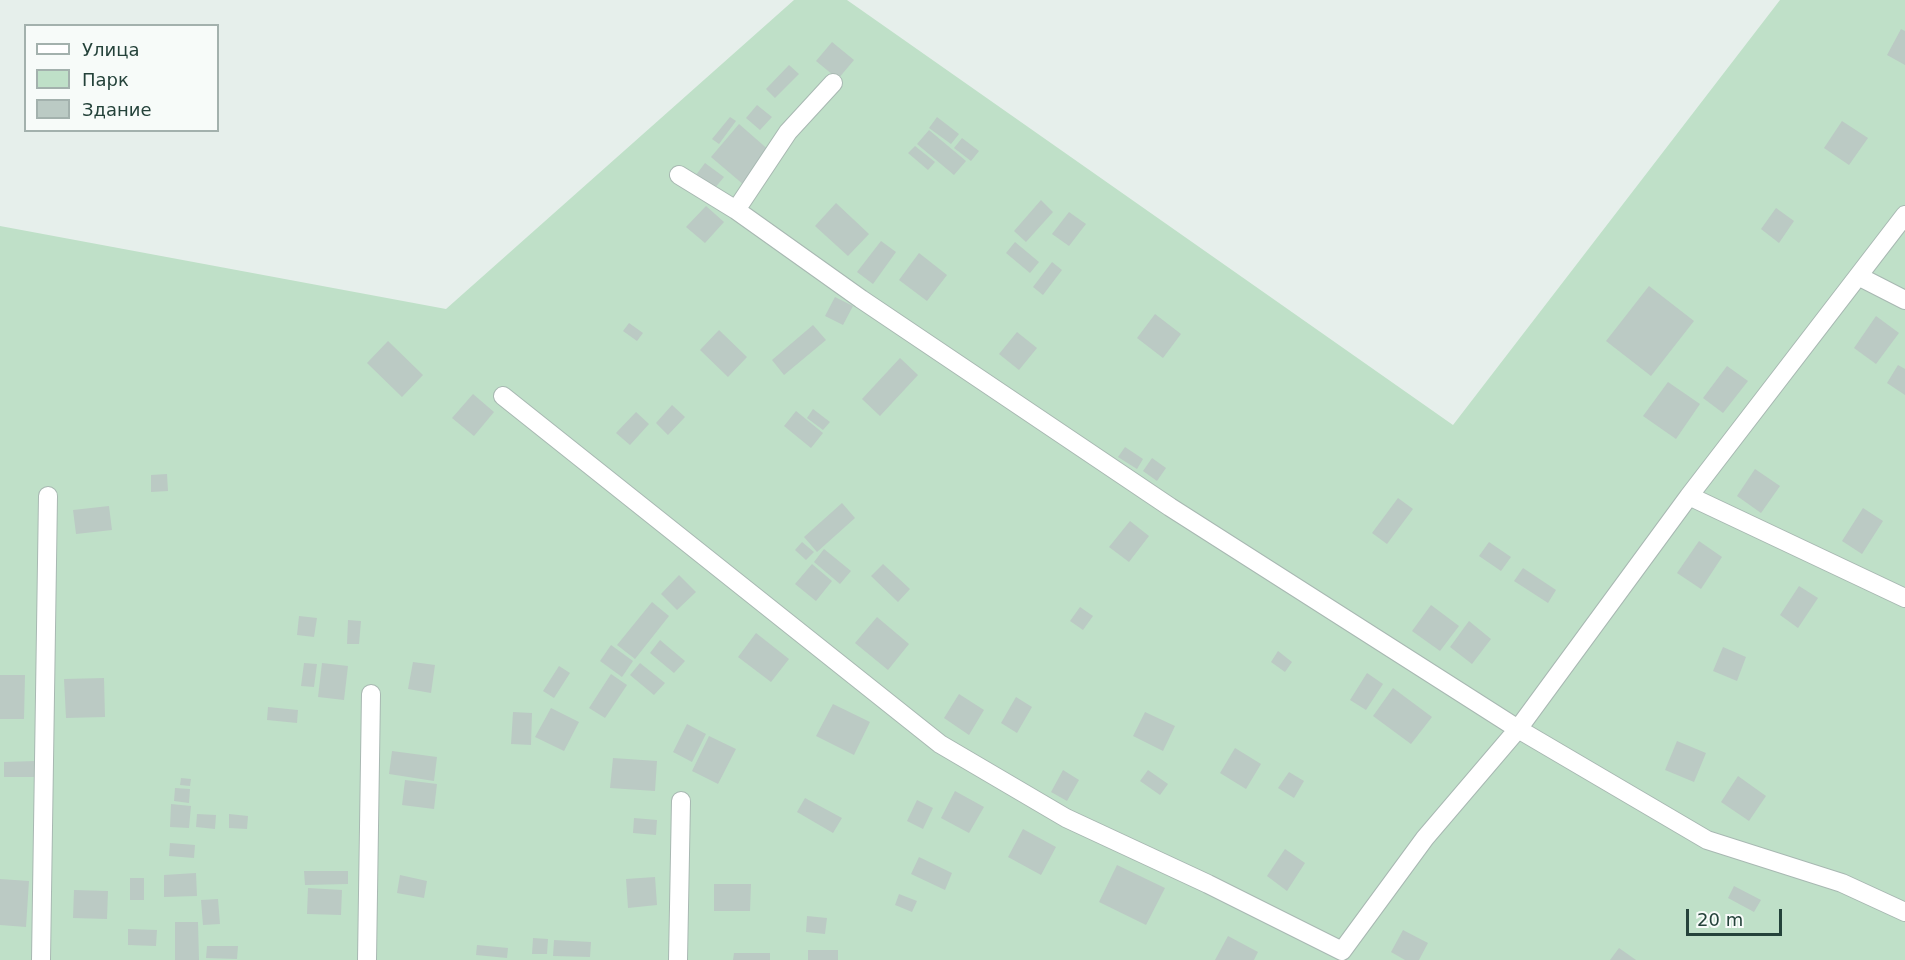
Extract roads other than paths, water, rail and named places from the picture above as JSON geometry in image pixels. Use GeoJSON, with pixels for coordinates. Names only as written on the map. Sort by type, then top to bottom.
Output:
{"type":"FeatureCollection","features":[{"type":"Feature","properties":{"kind":"street"},"geometry":{"type":"LineString","coordinates":[[736,210],[788,132],[833,83]]}},
{"type":"Feature","properties":{"kind":"street"},"geometry":{"type":"LineString","coordinates":[[679,175],[736,210],[861,299],[1170,507],[1518,729],[1707,840],[1842,883],[1905,912]]}},
{"type":"Feature","properties":{"kind":"street"},"geometry":{"type":"LineString","coordinates":[[503,396],[940,744],[1066,818],[1208,884],[1342,951],[1425,838],[1518,729],[1689,496],[1905,215]]}},
{"type":"Feature","properties":{"kind":"street"},"geometry":{"type":"LineString","coordinates":[[1858,276],[1905,300]]}},
{"type":"Feature","properties":{"kind":"street"},"geometry":{"type":"LineString","coordinates":[[42,960],[48,496]]}},
{"type":"Feature","properties":{"kind":"street"},"geometry":{"type":"LineString","coordinates":[[1689,496],[1905,598]]}},
{"type":"Feature","properties":{"kind":"street"},"geometry":{"type":"LineString","coordinates":[[367,960],[370,694]]}},
{"type":"Feature","properties":{"kind":"street"},"geometry":{"type":"LineString","coordinates":[[678,960],[681,801]]}}]}
